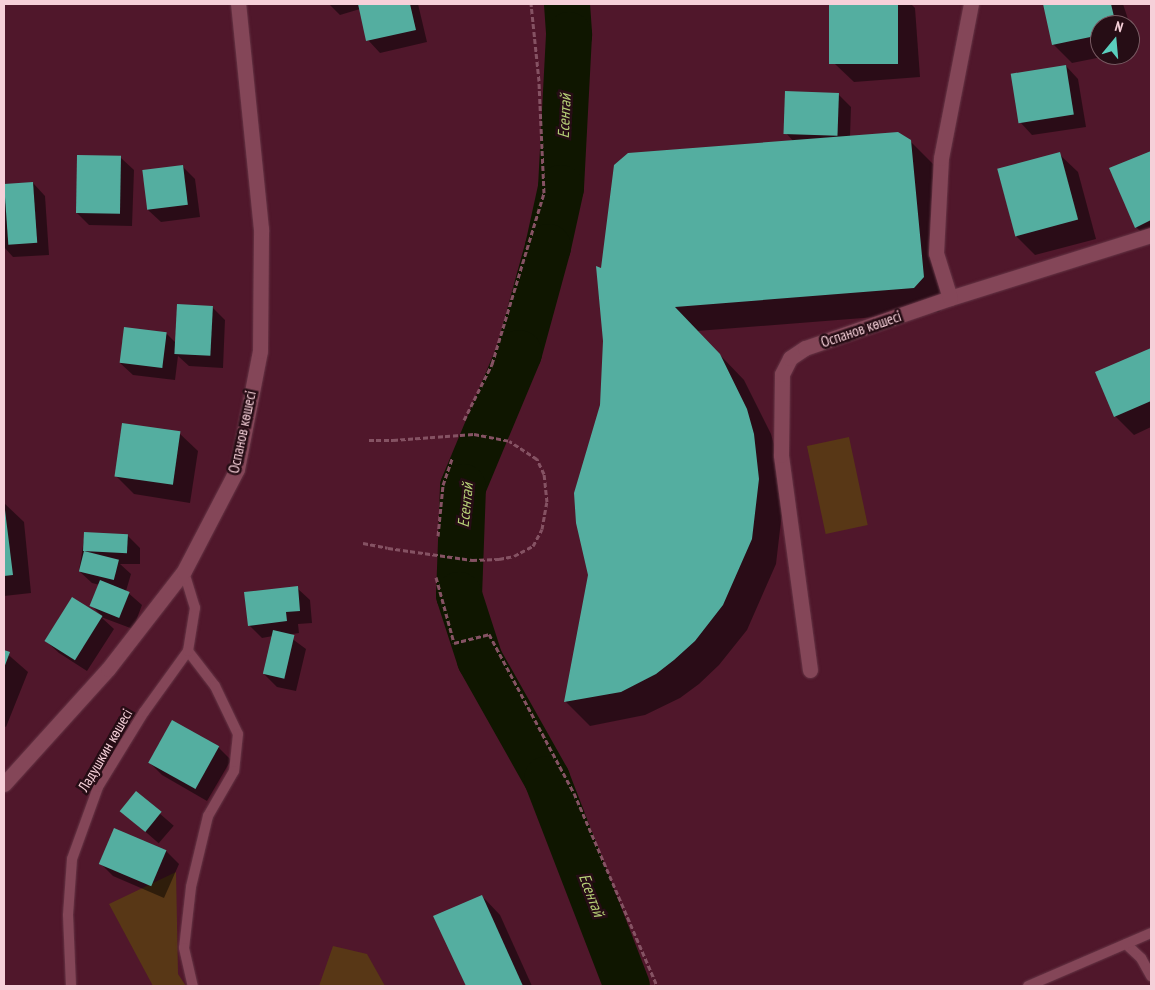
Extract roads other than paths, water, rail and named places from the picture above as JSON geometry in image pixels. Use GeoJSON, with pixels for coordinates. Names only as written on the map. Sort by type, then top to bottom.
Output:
{"type":"FeatureCollection","features":[{"type":"Feature","properties":{"kind":"street","name":"Оспанов көшесі"},"geometry":{"type":"LineString","coordinates":[[4,784],[108,669],[184,571],[237,470],[260,351],[261,229],[238,4]]}},
{"type":"Feature","properties":{"kind":"street"},"geometry":{"type":"LineString","coordinates":[[950,298],[936,252],[941,158],[971,4]]}},
{"type":"Feature","properties":{"kind":"street","name":"Оспанов көшесі"},"geometry":{"type":"LineString","coordinates":[[810,670],[781,455],[782,374],[790,358],[805,348],[950,298],[1151,234]]}},
{"type":"Feature","properties":{"kind":"lane","name":"Ладушкин көшесі"},"geometry":{"type":"LineString","coordinates":[[71,986],[68,915],[72,859],[82,826],[104,779],[144,712],[188,651],[195,608],[184,571]]}},
{"type":"Feature","properties":{"kind":"lane"},"geometry":{"type":"LineString","coordinates":[[188,651],[215,686],[238,734],[234,771],[208,816],[192,886],[184,948],[193,986]]}},
{"type":"Feature","properties":{"kind":"lane"},"geometry":{"type":"LineString","coordinates":[[1028,986],[1151,933]]}},
{"type":"Feature","properties":{"kind":"lane"},"geometry":{"type":"LineString","coordinates":[[1126,944],[1140,958],[1151,976]]}},
{"type":"Feature","properties":{"kind":"waterway","name":"Есентай"},"geometry":{"type":"LineString","coordinates":[[567,4],[569,35],[561,188],[548,247],[519,353],[463,487],[459,595],[480,660],[547,779],[627,986]]}}]}
